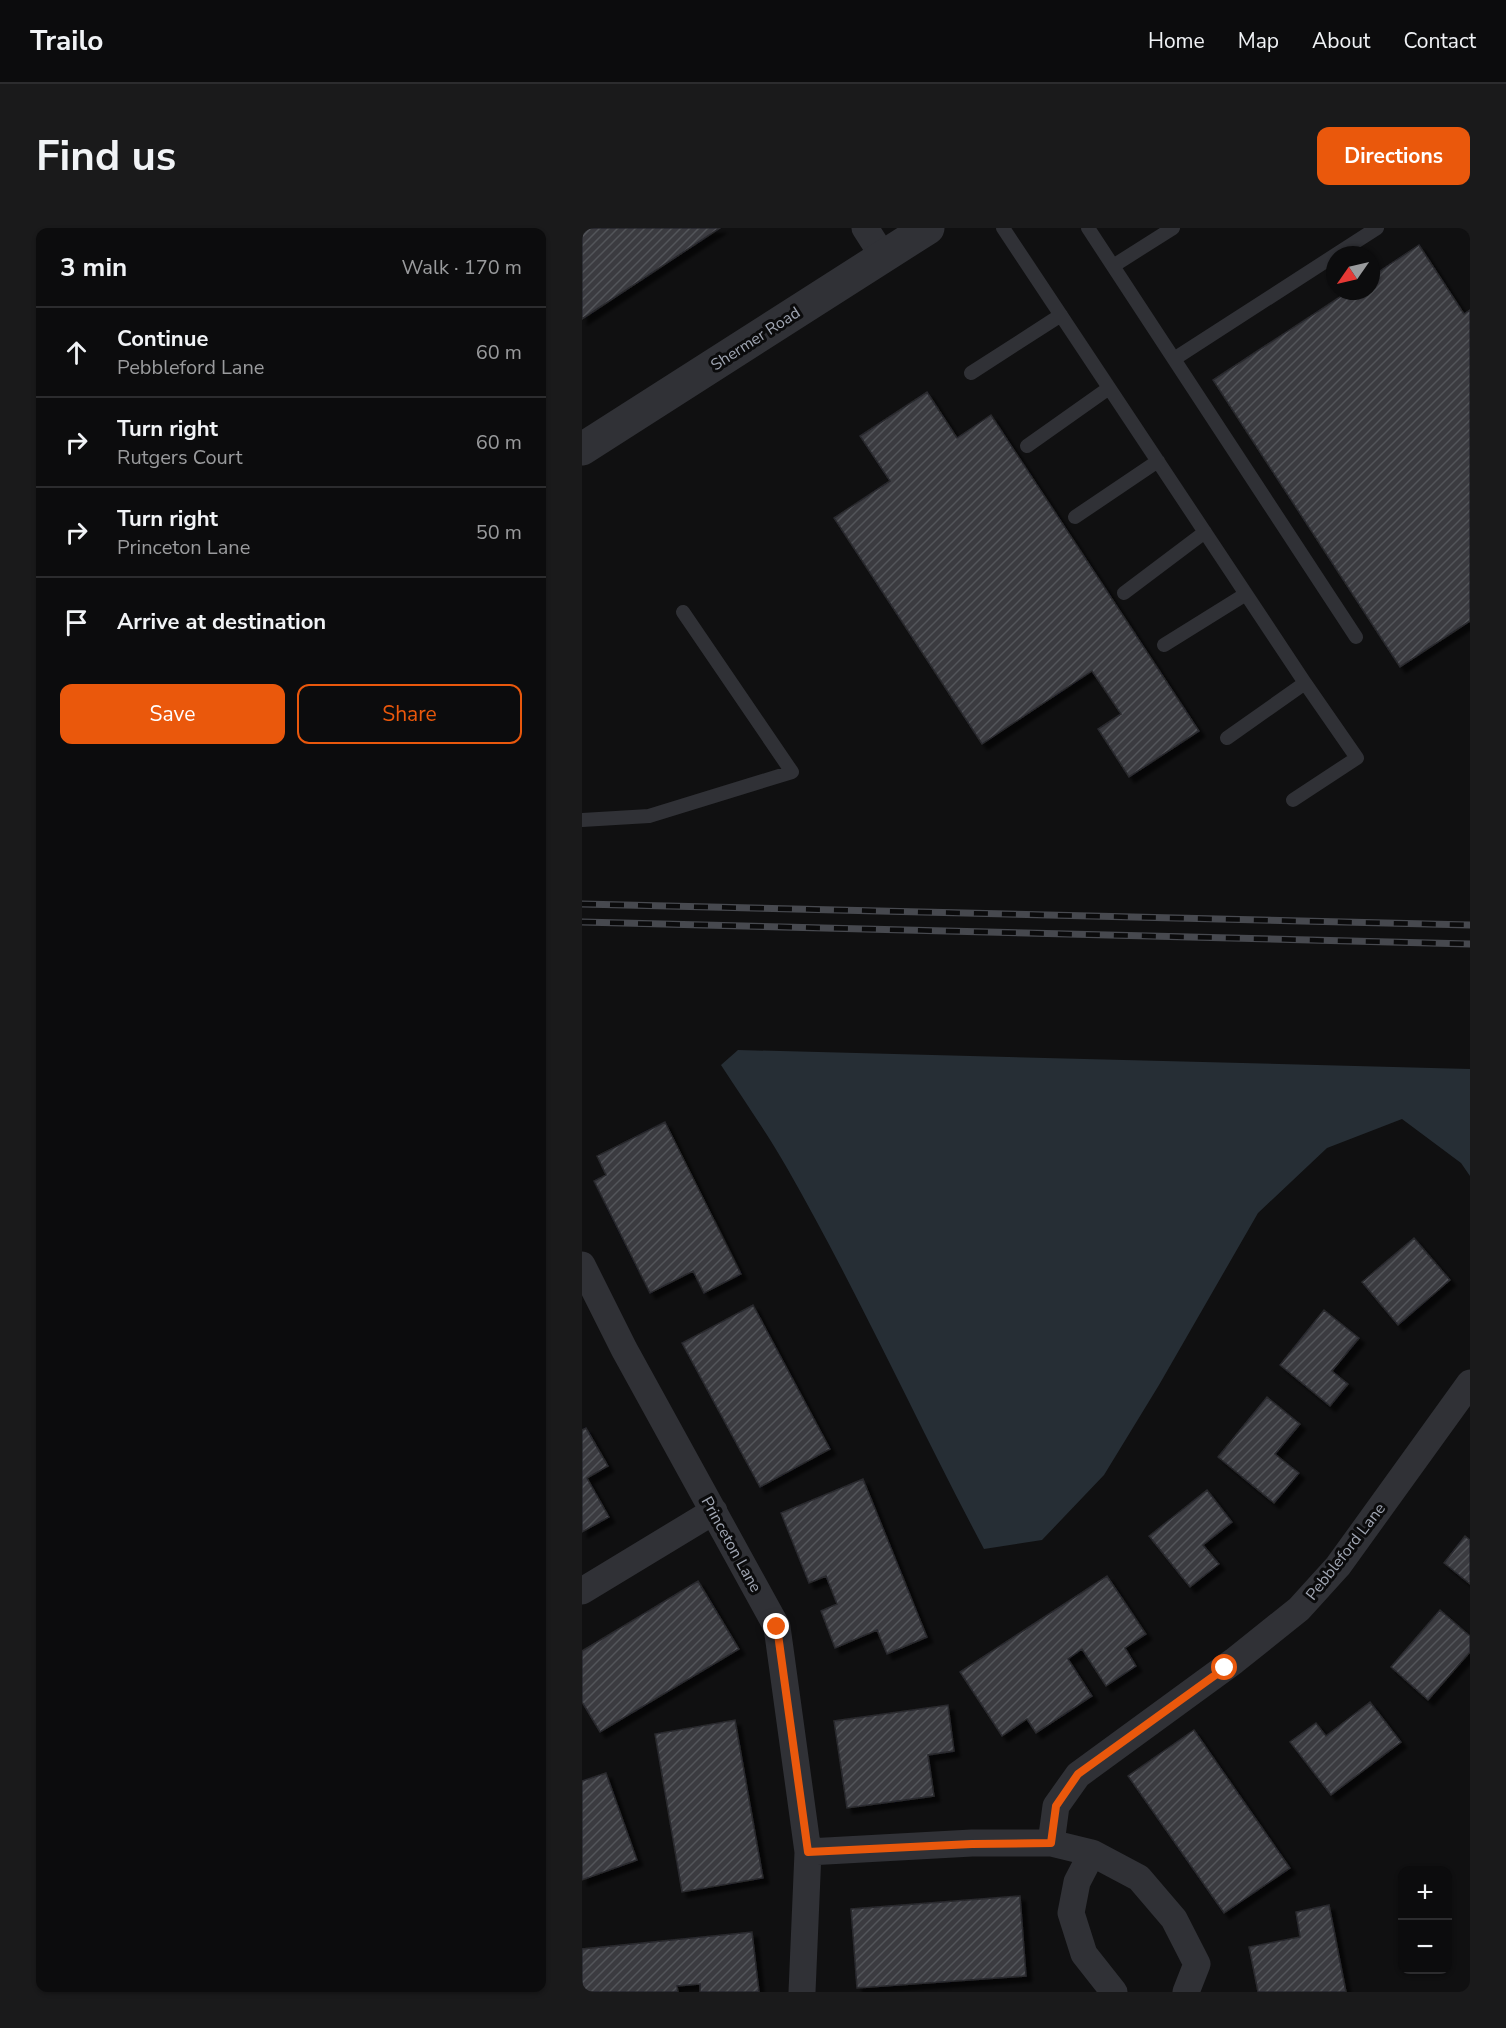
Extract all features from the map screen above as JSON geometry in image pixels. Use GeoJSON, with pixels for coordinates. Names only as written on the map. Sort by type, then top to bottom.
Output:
{"type":"FeatureCollection","features":[{"type":"Feature","properties":{"kind":"street"},"geometry":{"type":"LineString","coordinates":[[865,228],[883,256]]}},
{"type":"Feature","properties":{"kind":"street","name":"Shermer Road"},"geometry":{"type":"LineString","coordinates":[[582,449],[928,228]]}},
{"type":"Feature","properties":{"kind":"street","name":"Princeton Lane"},"geometry":{"type":"LineString","coordinates":[[582,1265],[624,1349],[777,1627],[808,1852],[802,1992]]}},
{"type":"Feature","properties":{"kind":"street","name":"Pebbleford Lane"},"geometry":{"type":"LineString","coordinates":[[1051,1843],[1056,1806],[1078,1774],[1234,1661],[1299,1609],[1338,1566],[1470,1383]]}},
{"type":"Feature","properties":{"kind":"street"},"geometry":{"type":"LineString","coordinates":[[582,1591],[714,1512]]}},
{"type":"Feature","properties":{"kind":"street"},"geometry":{"type":"LineString","coordinates":[[808,1852],[972,1844],[1051,1843],[1092,1853],[1139,1878],[1174,1919],[1197,1964],[1186,1992]]}},
{"type":"Feature","properties":{"kind":"street"},"geometry":{"type":"LineString","coordinates":[[1092,1853],[1077,1882],[1071,1912],[1084,1953],[1114,1992]]}},
{"type":"Feature","properties":{"kind":"lane"},"geometry":{"type":"LineString","coordinates":[[1003,228],[1357,758],[1293,800]]}},
{"type":"Feature","properties":{"kind":"lane"},"geometry":{"type":"LineString","coordinates":[[1088,228],[1356,638]]}},
{"type":"Feature","properties":{"kind":"lane"},"geometry":{"type":"LineString","coordinates":[[1113,266],[1173,228]]}},
{"type":"Feature","properties":{"kind":"lane"},"geometry":{"type":"LineString","coordinates":[[1174,359],[1377,228]]}},
{"type":"Feature","properties":{"kind":"lane"},"geometry":{"type":"LineString","coordinates":[[971,373],[1061,315]]}},
{"type":"Feature","properties":{"kind":"lane"},"geometry":{"type":"LineString","coordinates":[[1027,446],[1109,388]]}},
{"type":"Feature","properties":{"kind":"lane"},"geometry":{"type":"LineString","coordinates":[[1075,517],[1158,461]]}},
{"type":"Feature","properties":{"kind":"lane"},"geometry":{"type":"LineString","coordinates":[[1124,593],[1205,532]]}},
{"type":"Feature","properties":{"kind":"lane"},"geometry":{"type":"LineString","coordinates":[[1164,645],[1246,594]]}},
{"type":"Feature","properties":{"kind":"lane"},"geometry":{"type":"LineString","coordinates":[[582,820],[649,816],[792,772],[683,612]]}},
{"type":"Feature","properties":{"kind":"lane"},"geometry":{"type":"LineString","coordinates":[[1227,738],[1305,683]]}},
{"type":"Feature","properties":{"kind":"shaded area"},"geometry":{"type":"Polygon","coordinates":[[[738,1050],[1470,1069],[1470,1176],[1461,1163],[1402,1119],[1327,1148],[1258,1213],[1159,1385],[1104,1475],[1042,1540],[984,1549],[813,1215],[787,1168],[721,1065],[738,1050]]]}},
{"type":"Feature","properties":{"kind":"building"},"geometry":{"type":"Polygon","coordinates":[[[582,228],[720,228],[582,319],[582,228]]]}},
{"type":"Feature","properties":{"kind":"building"},"geometry":{"type":"Polygon","coordinates":[[[1419,245],[1464,314],[1470,310],[1470,621],[1400,667],[1213,380],[1335,300],[1380,300],[1380,271],[1419,245]]]}},
{"type":"Feature","properties":{"kind":"building"},"geometry":{"type":"Polygon","coordinates":[[[927,392],[957,438],[991,415],[1199,731],[1129,777],[1098,729],[1121,714],[1092,671],[982,744],[834,518],[890,481],[860,436],[927,392]]]}},
{"type":"Feature","properties":{"kind":"building"},"geometry":{"type":"Polygon","coordinates":[[[665,1122],[741,1274],[704,1293],[693,1271],[650,1293],[594,1181],[606,1175],[597,1156],[665,1122]]]}},
{"type":"Feature","properties":{"kind":"building"},"geometry":{"type":"Polygon","coordinates":[[[1414,1238],[1450,1280],[1398,1325],[1362,1282],[1414,1238]]]}},
{"type":"Feature","properties":{"kind":"building"},"geometry":{"type":"Polygon","coordinates":[[[753,1305],[830,1449],[760,1487],[682,1343],[753,1305]]]}},
{"type":"Feature","properties":{"kind":"building"},"geometry":{"type":"Polygon","coordinates":[[[1324,1310],[1359,1338],[1332,1371],[1348,1384],[1330,1406],[1280,1365],[1324,1310]]]}},
{"type":"Feature","properties":{"kind":"building"},"geometry":{"type":"Polygon","coordinates":[[[1267,1397],[1300,1424],[1275,1454],[1299,1473],[1274,1503],[1218,1457],[1267,1397]]]}},
{"type":"Feature","properties":{"kind":"building"},"geometry":{"type":"Polygon","coordinates":[[[586,1428],[608,1466],[587,1478],[609,1517],[582,1532],[582,1430],[586,1428]]]}},
{"type":"Feature","properties":{"kind":"building"},"geometry":{"type":"Polygon","coordinates":[[[863,1479],[927,1637],[887,1654],[877,1630],[835,1648],[821,1611],[837,1604],[826,1576],[809,1583],[781,1513],[863,1479]]]}},
{"type":"Feature","properties":{"kind":"building"},"geometry":{"type":"Polygon","coordinates":[[[1207,1490],[1232,1522],[1203,1545],[1219,1564],[1190,1587],[1149,1536],[1207,1490]]]}},
{"type":"Feature","properties":{"kind":"building"},"geometry":{"type":"Polygon","coordinates":[[[1465,1536],[1470,1540],[1470,1584],[1444,1563],[1465,1536]]]}},
{"type":"Feature","properties":{"kind":"building"},"geometry":{"type":"Polygon","coordinates":[[[1107,1576],[1146,1634],[1125,1648],[1136,1666],[1106,1686],[1082,1649],[1068,1659],[1092,1696],[1036,1733],[1027,1719],[1002,1736],[960,1672],[1107,1576]]]}},
{"type":"Feature","properties":{"kind":"building"},"geometry":{"type":"Polygon","coordinates":[[[698,1581],[739,1649],[600,1732],[582,1702],[582,1651],[698,1581]]]}},
{"type":"Feature","properties":{"kind":"building"},"geometry":{"type":"Polygon","coordinates":[[[1440,1610],[1470,1636],[1470,1652],[1428,1700],[1391,1667],[1440,1610]]]}},
{"type":"Feature","properties":{"kind":"building"},"geometry":{"type":"Polygon","coordinates":[[[1370,1702],[1401,1742],[1331,1795],[1290,1742],[1316,1723],[1326,1736],[1370,1702]]]}},
{"type":"Feature","properties":{"kind":"building"},"geometry":{"type":"Polygon","coordinates":[[[948,1705],[954,1751],[928,1755],[934,1796],[847,1808],[834,1721],[948,1705]]]}},
{"type":"Feature","properties":{"kind":"building"},"geometry":{"type":"Polygon","coordinates":[[[735,1720],[763,1878],[682,1892],[655,1734],[735,1720]]]}},
{"type":"Feature","properties":{"kind":"building"},"geometry":{"type":"Polygon","coordinates":[[[1194,1730],[1290,1868],[1224,1913],[1128,1776],[1194,1730]]]}},
{"type":"Feature","properties":{"kind":"building"},"geometry":{"type":"Polygon","coordinates":[[[606,1773],[637,1860],[582,1880],[582,1781],[606,1773]]]}},
{"type":"Feature","properties":{"kind":"building"},"geometry":{"type":"Polygon","coordinates":[[[1020,1896],[1026,1976],[857,1988],[851,1909],[1020,1896]]]}},
{"type":"Feature","properties":{"kind":"building"},"geometry":{"type":"Polygon","coordinates":[[[1329,1905],[1346,1992],[1258,1992],[1249,1947],[1300,1937],[1296,1912],[1329,1905]]]}},
{"type":"Feature","properties":{"kind":"building"},"geometry":{"type":"Polygon","coordinates":[[[752,1932],[759,1992],[700,1992],[700,1984],[677,1986],[678,1992],[582,1992],[582,1949],[752,1932]]]}},
{"type":"Feature","properties":{"kind":"railway"},"geometry":{"type":"LineString","coordinates":[[582,904],[1470,925]]}},
{"type":"Feature","properties":{"kind":"railway"},"geometry":{"type":"LineString","coordinates":[[582,922],[1470,944]]}},
{"type":"Feature","properties":{"kind":"route"},"geometry":{"type":"LineString","coordinates":[[777,1627],[808,1852],[972,1844],[1051,1843],[1056,1806],[1078,1774],[1225,1668]]}}]}
